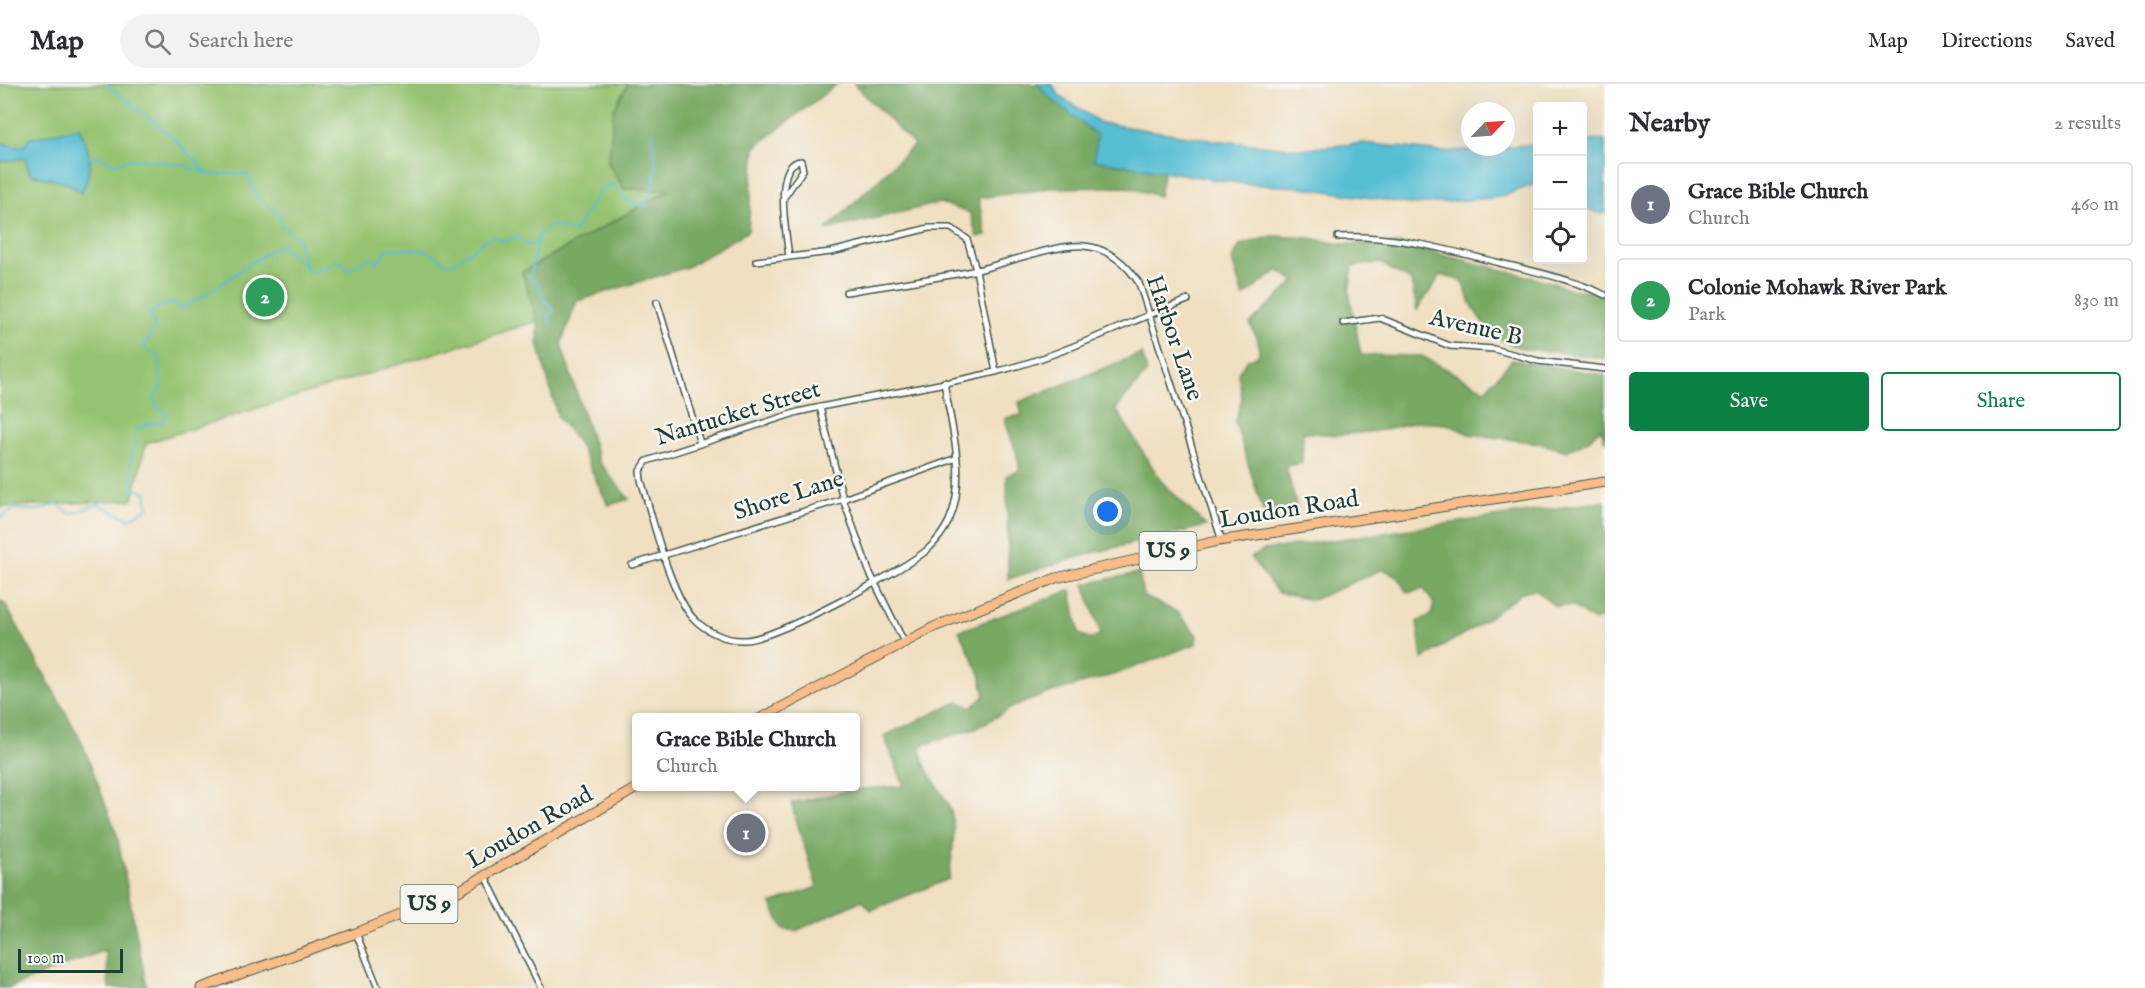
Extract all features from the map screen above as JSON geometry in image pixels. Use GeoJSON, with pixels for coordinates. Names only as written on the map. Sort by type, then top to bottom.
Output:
{"type":"FeatureCollection","features":[{"type":"Feature","properties":{"kind":"main road","name":"Loudon Road"},"geometry":{"type":"LineString","coordinates":[[769,713],[904,642],[1010,595],[1056,578],[1222,541],[1605,482]]}},
{"type":"Feature","properties":{"kind":"main road","name":"Loudon Road"},"geometry":{"type":"LineString","coordinates":[[201,988],[356,933],[486,878],[632,791]]}},
{"type":"Feature","properties":{"kind":"street"},"geometry":{"type":"LineString","coordinates":[[785,196],[803,170],[801,161],[796,162],[784,177],[782,184],[785,196],[789,257]]}},
{"type":"Feature","properties":{"kind":"street"},"geometry":{"type":"LineString","coordinates":[[756,261],[831,252],[929,228],[951,228],[967,239],[976,270],[996,372]]}},
{"type":"Feature","properties":{"kind":"street"},"geometry":{"type":"LineString","coordinates":[[1338,237],[1383,237],[1409,240],[1548,275],[1605,295]]}},
{"type":"Feature","properties":{"kind":"street","name":"Harbor Lane"},"geometry":{"type":"LineString","coordinates":[[846,292],[976,270],[1071,247],[1095,248],[1113,256],[1131,270],[1139,283],[1222,541]]}},
{"type":"Feature","properties":{"kind":"street","name":"Nantucket Street"},"geometry":{"type":"LineString","coordinates":[[944,382],[957,458],[953,507],[948,522],[927,550],[835,604],[771,633],[737,640],[714,633],[694,620],[680,599],[640,471],[643,465],[655,456],[820,407],[944,382],[996,372],[1051,355],[1188,300]]}},
{"type":"Feature","properties":{"kind":"street"},"geometry":{"type":"LineString","coordinates":[[657,302],[700,442]]}},
{"type":"Feature","properties":{"kind":"street","name":"Avenue B"},"geometry":{"type":"LineString","coordinates":[[1342,323],[1380,318],[1450,346],[1494,349],[1538,361],[1605,369]]}},
{"type":"Feature","properties":{"kind":"street"},"geometry":{"type":"LineString","coordinates":[[820,407],[843,498],[874,582],[904,642]]}},
{"type":"Feature","properties":{"kind":"street","name":"Shore Lane"},"geometry":{"type":"LineString","coordinates":[[632,565],[843,498],[957,458]]}},
{"type":"Feature","properties":{"kind":"street"},"geometry":{"type":"LineString","coordinates":[[486,878],[542,988]]}},
{"type":"Feature","properties":{"kind":"street"},"geometry":{"type":"LineString","coordinates":[[356,933],[378,988]]}},
{"type":"Feature","properties":{"kind":"green space"},"geometry":{"type":"Polygon","coordinates":[[[0,84],[628,84],[614,109],[671,189],[522,272],[538,321],[146,443],[133,500],[0,507],[0,84]]]}},
{"type":"Feature","properties":{"kind":"green space"},"geometry":{"type":"Polygon","coordinates":[[[628,84],[837,84],[755,147],[748,231],[687,267],[577,301],[561,344],[599,462],[629,499],[608,505],[579,444],[558,418],[538,343],[538,321],[522,272],[670,190],[624,189],[608,163],[614,109],[628,84]]]}},
{"type":"Feature","properties":{"kind":"green space"},"geometry":{"type":"Polygon","coordinates":[[[854,84],[1038,84],[1048,96],[1140,166],[1164,170],[1159,196],[1126,187],[1051,188],[978,198],[986,235],[977,237],[970,213],[940,203],[826,230],[914,145],[854,84]]]}},
{"type":"Feature","properties":{"kind":"green space"},"geometry":{"type":"Polygon","coordinates":[[[1273,236],[1310,238],[1340,244],[1400,244],[1551,282],[1572,290],[1595,290],[1605,298],[1605,359],[1517,347],[1501,340],[1487,328],[1474,309],[1462,281],[1441,275],[1417,310],[1411,281],[1380,263],[1353,266],[1349,292],[1361,355],[1422,356],[1485,390],[1512,360],[1605,375],[1605,441],[1601,428],[1589,440],[1567,451],[1538,443],[1469,434],[1447,424],[1417,422],[1377,431],[1336,435],[1303,432],[1302,463],[1286,466],[1297,508],[1263,511],[1235,422],[1242,399],[1238,373],[1247,360],[1259,355],[1258,341],[1250,324],[1295,281],[1278,270],[1243,297],[1232,260],[1240,245],[1273,236]]]}},
{"type":"Feature","properties":{"kind":"green space"},"geometry":{"type":"Polygon","coordinates":[[[1142,353],[1147,372],[1116,409],[1161,481],[1206,526],[1092,553],[1008,579],[1007,475],[1019,471],[1019,464],[1005,418],[1022,415],[1019,402],[1142,353]]]}},
{"type":"Feature","properties":{"kind":"green space"},"geometry":{"type":"Polygon","coordinates":[[[1605,501],[1605,616],[1594,621],[1572,606],[1555,606],[1535,589],[1523,592],[1477,626],[1422,659],[1417,622],[1431,615],[1434,604],[1424,589],[1407,593],[1397,576],[1383,569],[1313,600],[1278,593],[1251,558],[1264,550],[1605,501]]]}},
{"type":"Feature","properties":{"kind":"green space"},"geometry":{"type":"Polygon","coordinates":[[[1139,573],[1143,596],[1177,612],[1197,635],[1196,644],[1116,674],[1052,692],[1017,705],[978,727],[921,746],[921,754],[927,770],[947,801],[954,826],[949,879],[871,910],[862,900],[796,931],[783,929],[771,904],[817,887],[791,803],[846,791],[904,786],[884,736],[958,702],[972,707],[985,696],[980,674],[959,631],[1071,590],[1079,634],[1091,639],[1101,634],[1084,584],[1139,573]]]}},
{"type":"Feature","properties":{"kind":"green space"},"geometry":{"type":"Polygon","coordinates":[[[0,600],[5,604],[82,742],[117,835],[147,988],[109,988],[105,950],[9,988],[0,988],[0,600]]]}},
{"type":"Feature","properties":{"kind":"water"},"geometry":{"type":"Polygon","coordinates":[[[1038,84],[1052,84],[1059,95],[1101,123],[1221,141],[1301,149],[1364,143],[1442,152],[1461,150],[1461,156],[1515,156],[1515,146],[1533,144],[1533,185],[1501,197],[1415,205],[1301,187],[1244,184],[1094,160],[1097,135],[1048,96],[1038,84]]]}},
{"type":"Feature","properties":{"kind":"water"},"geometry":{"type":"Polygon","coordinates":[[[79,127],[90,160],[88,175],[81,193],[70,184],[30,174],[25,158],[0,162],[0,142],[16,147],[26,145],[28,139],[79,127]]]}},
{"type":"Feature","properties":{"kind":"water"},"geometry":{"type":"Polygon","coordinates":[[[1605,140],[1605,214],[1587,209],[1587,141],[1605,140]]]}},
{"type":"Feature","properties":{"kind":"waterway"},"geometry":{"type":"LineString","coordinates":[[106,84],[169,134],[207,172]]}},
{"type":"Feature","properties":{"kind":"waterway"},"geometry":{"type":"LineString","coordinates":[[0,518],[14,509],[38,510],[58,504],[71,514],[98,504],[129,519],[148,508],[146,492],[132,488],[131,453],[135,448],[135,429],[151,423],[162,423],[167,414],[157,408],[154,398],[161,388],[159,357],[144,347],[155,325],[149,313],[170,302],[182,308],[280,245],[310,271],[329,266],[339,260],[349,270],[368,258],[377,263],[389,248],[426,250],[450,265],[492,236],[504,242],[517,237],[528,245],[537,243],[538,235],[553,225],[574,232],[598,194],[610,183],[629,202],[644,206],[655,179],[652,132]]}},
{"type":"Feature","properties":{"kind":"waterway"},"geometry":{"type":"LineString","coordinates":[[89,156],[98,156],[116,164],[130,159],[152,160],[182,165],[209,174],[247,174],[258,199],[278,212],[282,227],[298,238],[305,266]]}},
{"type":"Feature","properties":{"kind":"waterway"},"geometry":{"type":"LineString","coordinates":[[537,243],[530,277],[538,284],[545,301],[554,310],[549,316],[550,322]]}},
{"type":"Feature","properties":{"kind":"place","name":"Colonie Mohawk River Park"},"geometry":{"type":"Point","coordinates":[265,297]}},
{"type":"Feature","properties":{"kind":"place","name":"Grace Bible Church"},"geometry":{"type":"Point","coordinates":[746,833]}}]}
